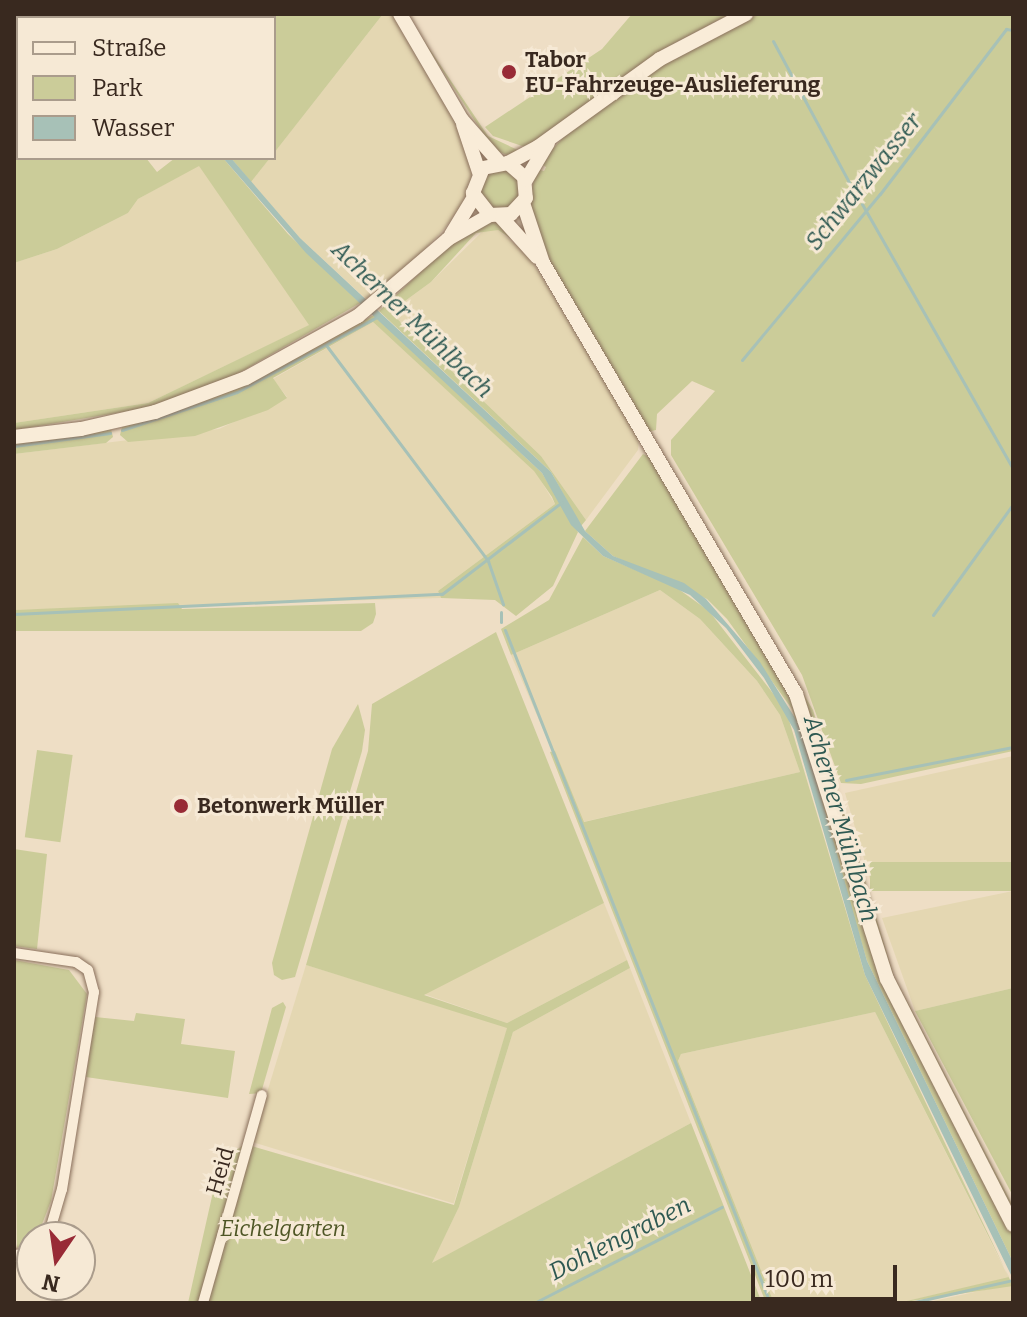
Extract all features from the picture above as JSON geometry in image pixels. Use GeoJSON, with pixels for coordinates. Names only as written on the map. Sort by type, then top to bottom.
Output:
{"type":"FeatureCollection","features":[{"type":"Feature","properties":{"kind":"street"},"geometry":{"type":"LineString","coordinates":[[14,437],[81,429],[192,400],[298,352],[380,301],[448,239],[474,197],[479,172],[462,120],[400,14]]}},
{"type":"Feature","properties":{"kind":"street"},"geometry":{"type":"LineString","coordinates":[[479,172],[551,139],[660,59],[746,14]]}},
{"type":"Feature","properties":{"kind":"street"},"geometry":{"type":"LineString","coordinates":[[462,120],[503,162],[526,180]]}},
{"type":"Feature","properties":{"kind":"street"},"geometry":{"type":"LineString","coordinates":[[551,139],[526,180],[523,203],[543,263],[796,694],[892,991],[1013,1225]]}},
{"type":"Feature","properties":{"kind":"street"},"geometry":{"type":"LineString","coordinates":[[474,197],[543,263]]}},
{"type":"Feature","properties":{"kind":"street"},"geometry":{"type":"LineString","coordinates":[[448,239],[523,203]]}},
{"type":"Feature","properties":{"kind":"street"},"geometry":{"type":"LineString","coordinates":[[14,953],[76,962],[88,970],[94,992],[62,1189],[53,1221]]}},
{"type":"Feature","properties":{"kind":"street","name":"Heid"},"geometry":{"type":"LineString","coordinates":[[203,1303],[262,1095]]}},
{"type":"Feature","properties":{"kind":"shaded area"},"geometry":{"type":"Polygon","coordinates":[[[383,14],[394,14],[461,133],[472,170],[468,197],[444,229],[402,273],[366,299],[300,238],[251,182],[268,160],[276,160],[276,150],[383,14]]]}},
{"type":"Feature","properties":{"kind":"shaded area"},"geometry":{"type":"Polygon","coordinates":[[[199,165],[310,325],[148,403],[14,423],[14,263],[57,249],[128,213],[138,199],[199,165]]]}},
{"type":"Feature","properties":{"kind":"shaded area"},"geometry":{"type":"Polygon","coordinates":[[[485,229],[498,230],[529,256],[639,438],[638,450],[586,520],[541,456],[390,312],[431,282],[485,229]]]}},
{"type":"Feature","properties":{"kind":"shaded area"},"geometry":{"type":"Polygon","coordinates":[[[373,322],[535,471],[555,504],[438,591],[441,598],[14,610],[14,454],[219,429],[287,397],[273,379],[373,322]]]}},
{"type":"Feature","properties":{"kind":"shaded area"},"geometry":{"type":"Polygon","coordinates":[[[660,590],[700,619],[757,681],[780,715],[800,772],[583,822],[511,655],[660,590]]]}},
{"type":"Feature","properties":{"kind":"shaded area"},"geometry":{"type":"Polygon","coordinates":[[[1013,756],[1013,862],[873,890],[845,793],[1013,756]]]}},
{"type":"Feature","properties":{"kind":"shaded area"},"geometry":{"type":"Polygon","coordinates":[[[1013,891],[1013,988],[915,1011],[882,918],[1013,891]]]}},
{"type":"Feature","properties":{"kind":"shaded area"},"geometry":{"type":"Polygon","coordinates":[[[604,903],[627,960],[507,1023],[424,994],[604,903]]]}},
{"type":"Feature","properties":{"kind":"shaded area"},"geometry":{"type":"Polygon","coordinates":[[[306,965],[508,1027],[454,1204],[252,1142],[306,965]]]}},
{"type":"Feature","properties":{"kind":"shaded area"},"geometry":{"type":"Polygon","coordinates":[[[630,968],[691,1123],[431,1264],[459,1207],[513,1032],[630,968]]]}},
{"type":"Feature","properties":{"kind":"shaded area"},"geometry":{"type":"Polygon","coordinates":[[[875,1012],[1009,1278],[898,1303],[774,1303],[678,1061],[681,1054],[875,1012]]]}},
{"type":"Feature","properties":{"kind":"shaded area"},"geometry":{"type":"Polygon","coordinates":[[[1012,1284],[1013,1303],[924,1303],[1012,1284]]]}},
{"type":"Feature","properties":{"kind":"green space"},"geometry":{"type":"Polygon","coordinates":[[[383,14],[276,150],[276,16],[206,16],[383,14]]]}},
{"type":"Feature","properties":{"kind":"green space"},"geometry":{"type":"Polygon","coordinates":[[[406,14],[488,136],[520,151],[507,155],[493,149],[406,14]]]}},
{"type":"Feature","properties":{"kind":"green space"},"geometry":{"type":"Polygon","coordinates":[[[632,14],[730,14],[660,51],[528,148],[493,136],[485,127],[602,49],[632,14]]]}},
{"type":"Feature","properties":{"kind":"green space"},"geometry":{"type":"Polygon","coordinates":[[[759,14],[1013,14],[1013,751],[861,784],[841,783],[802,675],[671,455],[671,440],[715,391],[692,381],[657,414],[656,430],[647,432],[557,280],[527,215],[536,169],[544,171],[546,167],[540,163],[571,129],[676,55],[759,14]]]}},
{"type":"Feature","properties":{"kind":"green space"},"geometry":{"type":"Polygon","coordinates":[[[16,147],[16,160],[148,160],[157,172],[172,160],[225,160],[288,234],[360,303],[232,377],[159,406],[14,430],[14,423],[148,403],[309,325],[199,166],[138,199],[128,213],[57,249],[14,263],[16,147]]]}},
{"type":"Feature","properties":{"kind":"green space"},"geometry":{"type":"Polygon","coordinates":[[[233,160],[268,160],[251,182],[233,160]]]}},
{"type":"Feature","properties":{"kind":"green space"},"geometry":{"type":"Polygon","coordinates":[[[500,169],[514,175],[520,189],[514,203],[500,209],[486,203],[480,189],[486,175],[500,169]]]}},
{"type":"Feature","properties":{"kind":"green space"},"geometry":{"type":"Polygon","coordinates":[[[486,220],[500,222],[513,240],[498,230],[476,233],[431,282],[390,312],[541,456],[586,520],[581,526],[551,472],[379,311],[453,242],[486,220]]]}},
{"type":"Feature","properties":{"kind":"green space"},"geometry":{"type":"Polygon","coordinates":[[[374,315],[542,473],[578,532],[553,586],[516,616],[495,600],[441,598],[438,591],[555,504],[552,497],[534,471],[373,322],[273,378],[287,398],[268,410],[195,436],[128,442],[120,435],[122,427],[239,388],[374,315]]]}},
{"type":"Feature","properties":{"kind":"green space"},"geometry":{"type":"Polygon","coordinates":[[[111,429],[113,437],[106,443],[14,454],[14,442],[111,429]]]}},
{"type":"Feature","properties":{"kind":"green space"},"geometry":{"type":"Polygon","coordinates":[[[661,453],[813,710],[894,976],[1013,1206],[1013,1216],[890,977],[813,723],[661,453]]]}},
{"type":"Feature","properties":{"kind":"green space"},"geometry":{"type":"Polygon","coordinates":[[[643,454],[651,458],[801,714],[872,954],[1013,1234],[1013,1262],[867,961],[792,709],[727,619],[707,599],[613,556],[585,531],[643,454]]]}},
{"type":"Feature","properties":{"kind":"green space"},"geometry":{"type":"Polygon","coordinates":[[[583,537],[603,556],[677,588],[709,611],[786,710],[865,975],[1004,1267],[875,1012],[681,1054],[678,1061],[774,1303],[766,1303],[550,752],[555,751],[584,822],[800,772],[780,715],[757,681],[700,619],[660,590],[511,655],[501,629],[549,600],[583,537]]]}},
{"type":"Feature","properties":{"kind":"green space"},"geometry":{"type":"Polygon","coordinates":[[[178,603],[182,609],[375,603],[376,614],[373,623],[361,631],[14,631],[14,610],[178,603]]]}},
{"type":"Feature","properties":{"kind":"green space","name":"Eichelgarten"},"geometry":{"type":"Polygon","coordinates":[[[496,632],[604,903],[424,995],[507,1023],[627,960],[630,968],[513,1032],[459,1207],[432,1263],[691,1123],[762,1303],[188,1303],[220,1161],[245,1144],[454,1205],[507,1028],[306,965],[368,751],[372,704],[496,632]]]}},
{"type":"Feature","properties":{"kind":"green space"},"geometry":{"type":"Polygon","coordinates":[[[358,704],[365,730],[362,751],[295,977],[282,980],[274,975],[272,963],[332,749],[358,704]]]}},
{"type":"Feature","properties":{"kind":"green space"},"geometry":{"type":"Polygon","coordinates":[[[37,750],[73,755],[60,842],[25,837],[37,750]]]}},
{"type":"Feature","properties":{"kind":"green space"},"geometry":{"type":"Polygon","coordinates":[[[14,849],[47,854],[37,949],[14,946],[14,849]]]}},
{"type":"Feature","properties":{"kind":"green space"},"geometry":{"type":"Polygon","coordinates":[[[870,862],[1013,862],[1013,891],[870,891],[870,862]]]}},
{"type":"Feature","properties":{"kind":"green space"},"geometry":{"type":"Polygon","coordinates":[[[14,960],[69,970],[87,994],[51,1201],[43,1221],[17,1221],[14,960]]]}},
{"type":"Feature","properties":{"kind":"green space"},"geometry":{"type":"Polygon","coordinates":[[[1013,988],[1013,1196],[915,1011],[1013,988]]]}},
{"type":"Feature","properties":{"kind":"green space"},"geometry":{"type":"Polygon","coordinates":[[[283,1002],[286,1007],[261,1093],[249,1094],[272,1008],[283,1002]]]}},
{"type":"Feature","properties":{"kind":"green space"},"geometry":{"type":"Polygon","coordinates":[[[136,1013],[185,1019],[181,1044],[235,1051],[228,1098],[86,1077],[95,1017],[134,1021],[136,1013]]]}},
{"type":"Feature","properties":{"kind":"green space"},"geometry":{"type":"Polygon","coordinates":[[[1009,1277],[1013,1286],[898,1303],[1009,1277]]]}},
{"type":"Feature","properties":{"kind":"water"},"geometry":{"type":"Polygon","coordinates":[[[225,160],[233,160],[300,238],[551,472],[585,531],[613,556],[684,583],[706,599],[760,662],[802,729],[867,961],[1013,1262],[1013,1279],[865,975],[794,730],[764,678],[726,628],[690,595],[603,556],[571,525],[542,473],[306,253],[225,160]]]}},
{"type":"Feature","properties":{"kind":"waterway","name":"Schwarzwasser"},"geometry":{"type":"LineString","coordinates":[[742,360],[880,194],[1006,29],[1013,30]]}},
{"type":"Feature","properties":{"kind":"waterway"},"geometry":{"type":"LineString","coordinates":[[773,41],[857,197]]}},
{"type":"Feature","properties":{"kind":"waterway"},"geometry":{"type":"LineString","coordinates":[[862,204],[1013,469]]}},
{"type":"Feature","properties":{"kind":"waterway","name":"Acherner Mühlbach"},"geometry":{"type":"LineString","coordinates":[[122,430],[237,392],[379,316]]}},
{"type":"Feature","properties":{"kind":"waterway"},"geometry":{"type":"LineString","coordinates":[[326,345],[488,561],[503,604]]}},
{"type":"Feature","properties":{"kind":"waterway"},"geometry":{"type":"LineString","coordinates":[[14,446],[110,433]]}},
{"type":"Feature","properties":{"kind":"waterway"},"geometry":{"type":"LineString","coordinates":[[14,614],[442,594],[562,502]]}},
{"type":"Feature","properties":{"kind":"waterway"},"geometry":{"type":"LineString","coordinates":[[933,615],[1013,504]]}},
{"type":"Feature","properties":{"kind":"waterway"},"geometry":{"type":"LineString","coordinates":[[501,612],[501,622]]}},
{"type":"Feature","properties":{"kind":"waterway"},"geometry":{"type":"LineString","coordinates":[[505,630],[770,1303]]}},
{"type":"Feature","properties":{"kind":"waterway","name":"Acherner Mühlbach"},"geometry":{"type":"LineString","coordinates":[[846,780],[1013,747]]}},
{"type":"Feature","properties":{"kind":"waterway","name":"Dohlengraben"},"geometry":{"type":"LineString","coordinates":[[534,1303],[722,1207]]}},
{"type":"Feature","properties":{"kind":"waterway"},"geometry":{"type":"LineString","coordinates":[[910,1303],[1013,1280]]}},
{"type":"Feature","properties":{"kind":"place","name":"Tabor EU-Fahrzeuge-Auslieferung"},"geometry":{"type":"Point","coordinates":[509,72]}},
{"type":"Feature","properties":{"kind":"place","name":"Betonwerk Müller"},"geometry":{"type":"Point","coordinates":[181,806]}}]}
